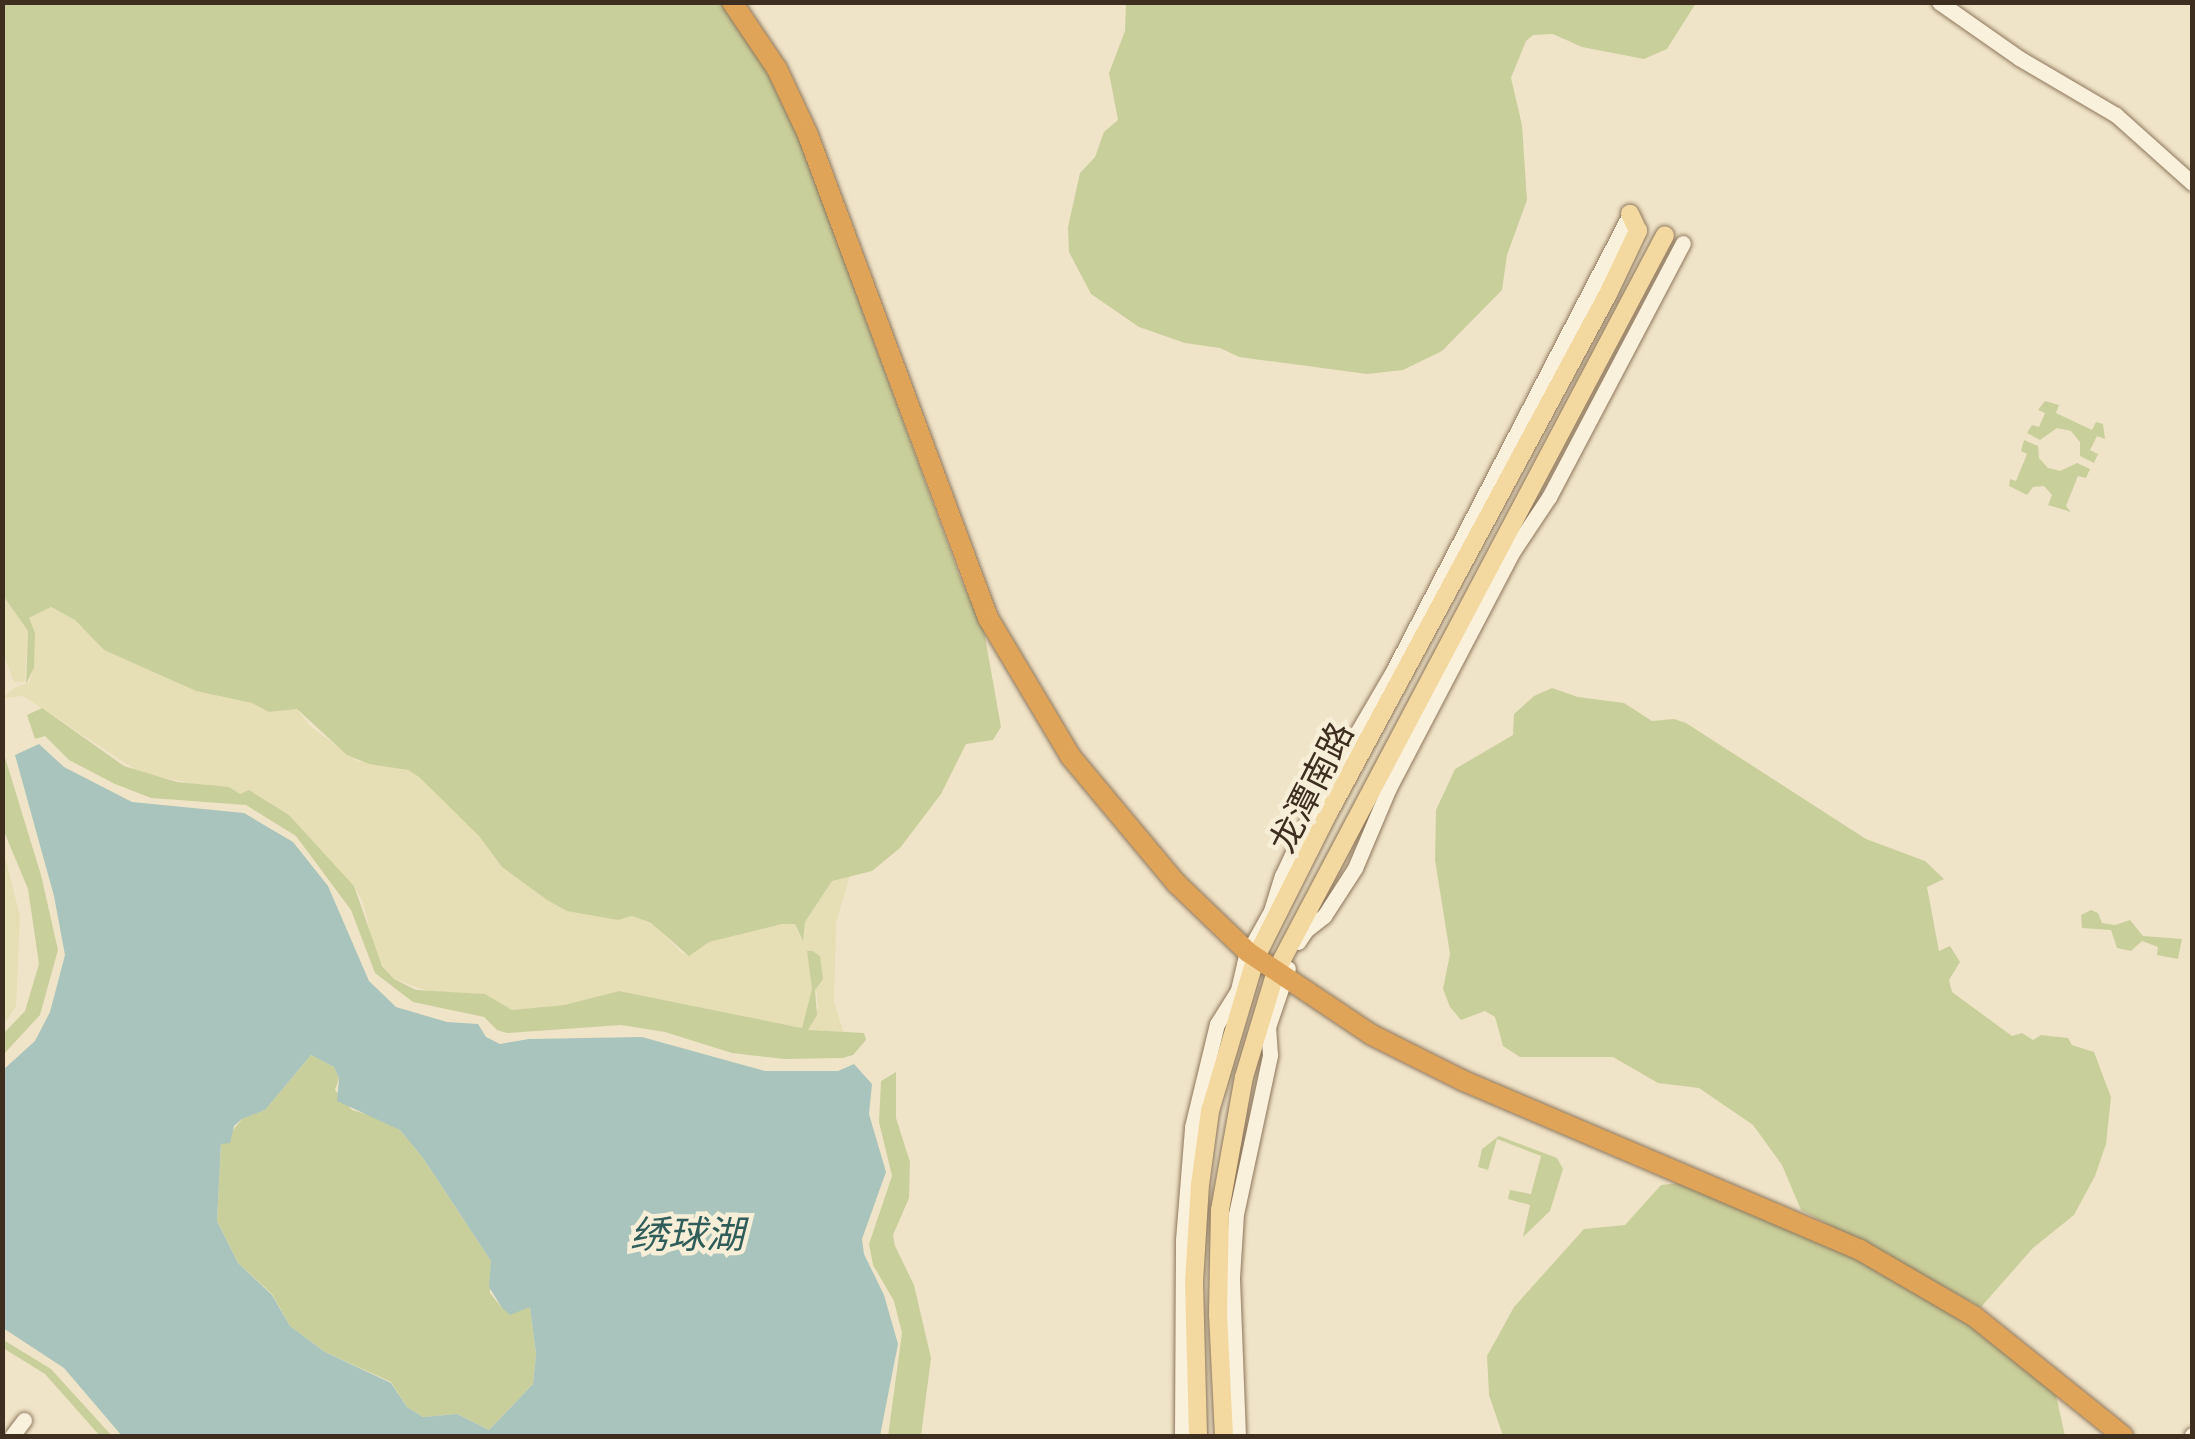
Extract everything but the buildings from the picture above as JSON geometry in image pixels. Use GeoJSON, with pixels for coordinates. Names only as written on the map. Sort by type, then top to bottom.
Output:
{"type":"FeatureCollection","features":[{"type":"Feature","properties":{"kind":"highway"},"geometry":{"type":"LineString","coordinates":[[732,2],[778,69],[808,135],[988,618],[1033,700],[1092,785],[1177,884],[1252,954],[1372,1035],[1441,1070],[1896,1270],[2011,1344],[2123,1436]]}},
{"type":"Feature","properties":{"kind":"main road","name":"龙潭南路"},"geometry":{"type":"LineString","coordinates":[[1198,1436],[1195,1242],[1215,1090],[1252,954],[1300,874],[1328,812],[1609,292],[1638,232],[1630,214]]}},
{"type":"Feature","properties":{"kind":"main road","name":"龙潭南路"},"geometry":{"type":"LineString","coordinates":[[1224,1436],[1218,1314],[1220,1210],[1248,1064],[1281,973],[1321,885],[1504,552],[1665,235]]}},
{"type":"Feature","properties":{"kind":"main road"},"geometry":{"type":"LineString","coordinates":[[1300,874],[1321,885]]}},
{"type":"Feature","properties":{"kind":"main road"},"geometry":{"type":"LineString","coordinates":[[1226,1057],[1248,1064]]}},
{"type":"Feature","properties":{"kind":"main road"},"geometry":{"type":"LineString","coordinates":[[1195,1106],[1215,1090]]}},
{"type":"Feature","properties":{"kind":"street"},"geometry":{"type":"LineString","coordinates":[[1939,2],[2018,58],[2116,115],[2192,184]]}},
{"type":"Feature","properties":{"kind":"street"},"geometry":{"type":"LineString","coordinates":[[1182,1436],[1182,1240],[1195,1106],[1217,1024],[1238,990],[1282,876],[1316,803],[1392,673],[1630,214]]}},
{"type":"Feature","properties":{"kind":"street"},"geometry":{"type":"LineString","coordinates":[[1238,1436],[1232,1277],[1236,1214],[1270,1056],[1268,1028],[1281,973],[1306,930],[1324,916],[1362,854],[1389,788],[1504,552],[1549,497],[1683,244]]}},
{"type":"Feature","properties":{"kind":"street"},"geometry":{"type":"LineString","coordinates":[[12,1436],[24,1420]]}},
{"type":"Feature","properties":{"kind":"shaded area"},"geometry":{"type":"Polygon","coordinates":[[[2,594],[28,631],[25,682],[14,682],[3,654],[2,594]]]}},
{"type":"Feature","properties":{"kind":"shaded area"},"geometry":{"type":"Polygon","coordinates":[[[50,607],[75,620],[104,650],[196,691],[253,703],[269,712],[297,709],[310,726],[358,761],[408,770],[419,777],[479,836],[502,867],[547,900],[567,911],[632,916],[654,925],[683,954],[709,942],[782,924],[794,923],[802,940],[805,922],[832,881],[850,875],[836,923],[834,1001],[844,1034],[807,1030],[818,1008],[812,951],[808,952],[812,989],[802,1028],[619,991],[564,1005],[512,1010],[485,994],[434,993],[394,979],[376,957],[363,902],[354,886],[289,815],[249,790],[240,794],[229,787],[213,788],[139,772],[23,696],[3,698],[14,688],[29,683],[34,668],[28,619],[50,607]]]}},
{"type":"Feature","properties":{"kind":"shaded area"},"geometry":{"type":"Polygon","coordinates":[[[3,849],[20,916],[16,1007],[3,1025],[3,849]]]}},
{"type":"Feature","properties":{"kind":"green space"},"geometry":{"type":"Polygon","coordinates":[[[1126,2],[1696,3],[1667,49],[1644,59],[1582,47],[1553,34],[1533,35],[1526,41],[1511,78],[1522,125],[1527,200],[1507,255],[1502,290],[1442,351],[1403,370],[1367,374],[1239,357],[1220,348],[1185,343],[1139,327],[1091,294],[1069,252],[1068,227],[1080,173],[1095,157],[1104,132],[1118,120],[1109,73],[1125,31],[1126,2]]]}},
{"type":"Feature","properties":{"kind":"green space"},"geometry":{"type":"Polygon","coordinates":[[[2,3],[722,3],[754,46],[792,118],[960,577],[984,631],[1001,727],[993,740],[966,744],[941,794],[900,848],[872,871],[832,881],[805,922],[803,941],[795,924],[782,924],[709,942],[689,956],[651,923],[632,916],[618,920],[567,911],[547,900],[502,867],[479,836],[419,777],[408,770],[369,764],[347,755],[297,709],[269,712],[252,703],[196,691],[104,650],[75,620],[51,607],[29,618],[35,633],[34,668],[26,684],[28,631],[2,594],[2,3]]]}},
{"type":"Feature","properties":{"kind":"green space"},"geometry":{"type":"Polygon","coordinates":[[[2045,401],[2059,405],[2056,413],[2092,430],[2096,422],[2103,424],[2105,439],[2097,436],[2090,450],[2098,454],[2094,463],[2080,456],[2080,442],[2071,431],[2057,428],[2040,440],[2027,433],[2032,425],[2039,427],[2045,413],[2038,410],[2045,401]]]}},
{"type":"Feature","properties":{"kind":"green space"},"geometry":{"type":"Polygon","coordinates":[[[2024,440],[2038,446],[2039,458],[2048,468],[2060,471],[2077,463],[2090,469],[2086,478],[2078,476],[2066,506],[2071,512],[2048,505],[2052,495],[2044,486],[2033,487],[2027,495],[2009,486],[2010,479],[2016,481],[2027,454],[2021,451],[2024,440]]]}},
{"type":"Feature","properties":{"kind":"green space"},"geometry":{"type":"Polygon","coordinates":[[[1552,688],[1578,697],[1624,703],[1652,721],[1674,719],[1686,723],[1866,839],[1925,861],[1944,879],[1927,887],[1939,951],[1950,946],[1960,962],[1949,980],[1952,992],[2012,1036],[2022,1033],[2033,1040],[2041,1035],[2068,1038],[2072,1045],[2094,1052],[2111,1097],[2106,1144],[2095,1176],[2074,1215],[2033,1248],[1981,1307],[1801,1210],[1782,1165],[1753,1125],[1699,1088],[1658,1083],[1613,1057],[1520,1057],[1503,1046],[1495,1017],[1485,1011],[1461,1020],[1450,1007],[1443,989],[1450,954],[1435,860],[1436,810],[1455,769],[1513,735],[1514,714],[1534,696],[1552,688]]]}},
{"type":"Feature","properties":{"kind":"green space"},"geometry":{"type":"Polygon","coordinates":[[[42,708],[124,766],[177,782],[229,787],[240,794],[249,790],[289,815],[354,886],[382,966],[394,979],[416,990],[485,994],[512,1010],[564,1005],[619,991],[802,1028],[812,989],[807,951],[812,951],[820,956],[823,979],[815,990],[817,1015],[808,1030],[864,1033],[866,1040],[853,1055],[843,1058],[784,1059],[732,1053],[665,1032],[621,1025],[507,1033],[497,1030],[484,1017],[413,1002],[375,973],[351,910],[296,836],[246,805],[151,798],[115,784],[69,760],[45,736],[35,739],[27,715],[42,708]]]}},
{"type":"Feature","properties":{"kind":"green space"},"geometry":{"type":"Polygon","coordinates":[[[4,754],[41,875],[58,950],[40,1015],[3,1055],[3,1034],[25,1011],[39,964],[28,889],[3,829],[4,754]]]}},
{"type":"Feature","properties":{"kind":"green space"},"geometry":{"type":"Polygon","coordinates":[[[2091,910],[2098,913],[2102,923],[2115,925],[2130,920],[2143,936],[2182,939],[2178,959],[2157,955],[2158,947],[2142,941],[2131,951],[2117,948],[2111,930],[2082,928],[2081,915],[2091,910]]]}},
{"type":"Feature","properties":{"kind":"green space"},"geometry":{"type":"Polygon","coordinates":[[[311,1055],[334,1067],[339,1078],[335,1090],[352,1110],[383,1119],[400,1130],[423,1158],[491,1261],[490,1293],[502,1308],[530,1306],[536,1354],[533,1384],[489,1430],[457,1414],[423,1417],[407,1407],[391,1382],[325,1352],[290,1326],[272,1294],[238,1263],[217,1221],[221,1144],[243,1118],[265,1110],[311,1055]]]}},
{"type":"Feature","properties":{"kind":"green space"},"geometry":{"type":"Polygon","coordinates":[[[896,1072],[896,1118],[910,1162],[909,1198],[893,1235],[914,1285],[931,1358],[921,1436],[888,1436],[902,1333],[894,1301],[873,1265],[869,1244],[892,1176],[879,1122],[881,1081],[896,1072]]]}},
{"type":"Feature","properties":{"kind":"green space"},"geometry":{"type":"Polygon","coordinates":[[[1499,1136],[1557,1158],[1563,1169],[1550,1211],[1523,1237],[1530,1205],[1508,1199],[1510,1190],[1531,1194],[1541,1156],[1497,1139],[1488,1170],[1478,1167],[1482,1149],[1499,1136]]]}},
{"type":"Feature","properties":{"kind":"green space"},"geometry":{"type":"Polygon","coordinates":[[[1687,1182],[1857,1256],[1964,1321],[2056,1395],[2065,1436],[1503,1436],[1489,1395],[1487,1356],[1514,1307],[1584,1229],[1625,1225],[1661,1185],[1687,1182]]]}},
{"type":"Feature","properties":{"kind":"green space"},"geometry":{"type":"Polygon","coordinates":[[[2,1339],[51,1369],[112,1436],[100,1436],[45,1374],[3,1348],[2,1339]]]}},
{"type":"Feature","properties":{"kind":"water","name":"绣球湖"},"geometry":{"type":"Polygon","coordinates":[[[39,744],[64,767],[132,802],[244,813],[293,842],[328,886],[369,981],[396,1007],[447,1022],[478,1024],[486,1037],[500,1044],[529,1039],[642,1037],[765,1071],[838,1071],[854,1064],[872,1084],[869,1114],[886,1172],[862,1239],[898,1344],[880,1436],[122,1436],[64,1368],[3,1328],[3,1070],[35,1041],[50,1012],[65,955],[54,896],[15,755],[39,744]],[[311,1055],[265,1110],[234,1126],[230,1143],[221,1144],[217,1221],[238,1263],[272,1295],[290,1326],[325,1352],[391,1383],[407,1407],[423,1417],[457,1414],[489,1430],[533,1384],[536,1354],[530,1307],[510,1315],[502,1308],[489,1287],[491,1261],[423,1158],[400,1130],[337,1101],[339,1078],[334,1067],[311,1055]]]}}]}
